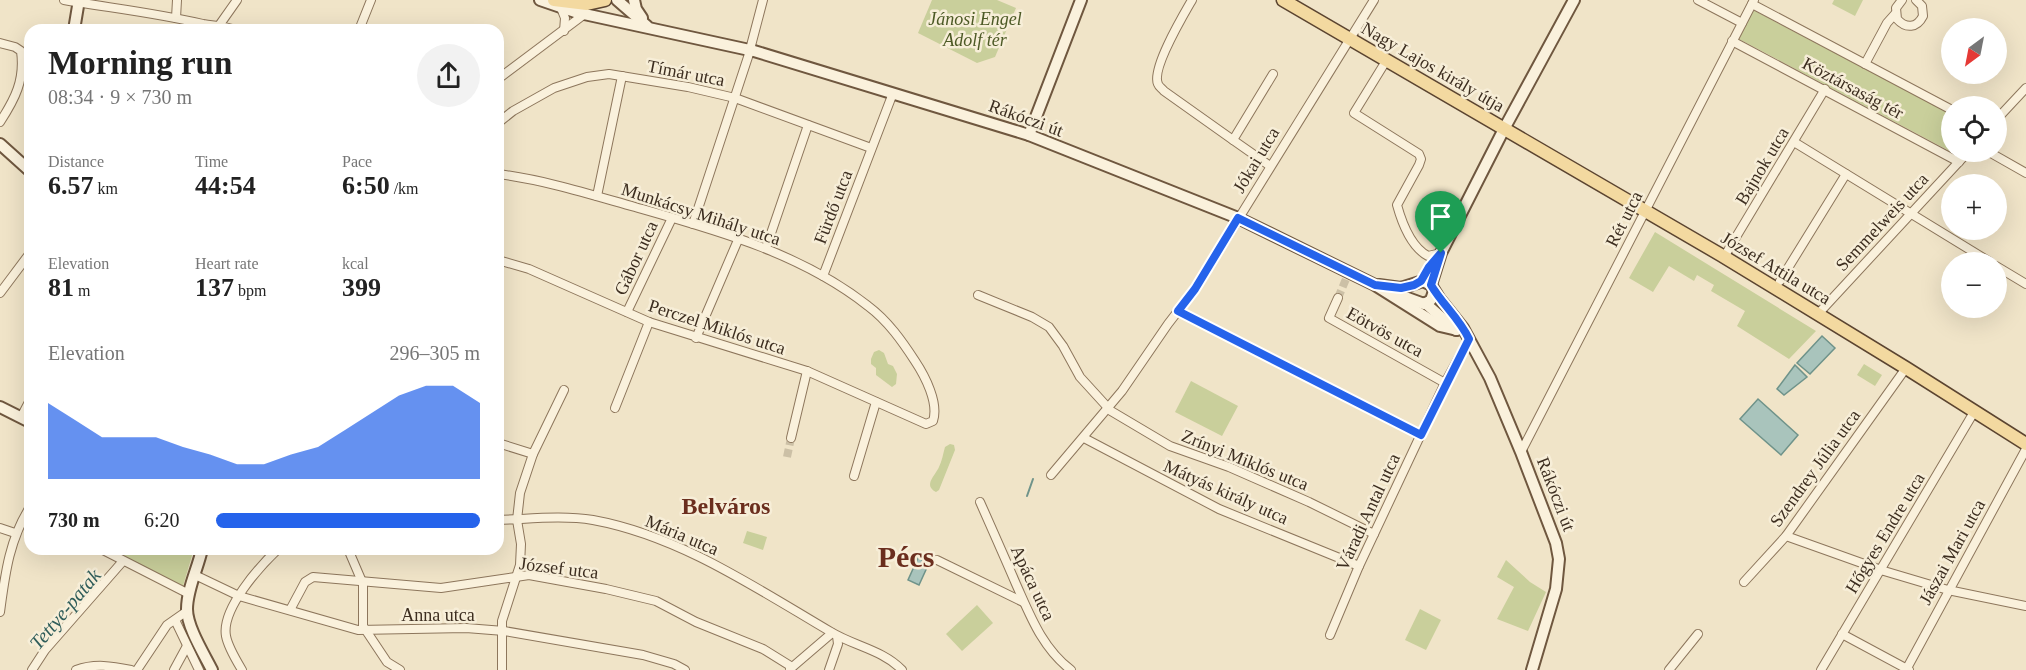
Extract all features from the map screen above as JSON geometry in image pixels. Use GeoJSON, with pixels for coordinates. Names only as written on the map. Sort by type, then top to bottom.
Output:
{"type":"FeatureCollection","features":[{"type":"Feature","properties":{"kind":"main road","name":"Nagy Lajos király útja"},"geometry":{"type":"LineString","coordinates":[[1283,0],[1504,129]]}},
{"type":"Feature","properties":{"kind":"main road","name":"Rákóczi út"},"geometry":{"type":"LineString","coordinates":[[557,4],[600,2]]}},
{"type":"Feature","properties":{"kind":"main road","name":"József Attila utca"},"geometry":{"type":"LineString","coordinates":[[1504,129],[1724,257],[2026,444]]}},
{"type":"Feature","properties":{"kind":"street"},"geometry":{"type":"LineString","coordinates":[[64,0],[204,24]]}},
{"type":"Feature","properties":{"kind":"street"},"geometry":{"type":"LineString","coordinates":[[176,18],[177,0]]}},
{"type":"Feature","properties":{"kind":"street"},"geometry":{"type":"LineString","coordinates":[[220,24],[237,0]]}},
{"type":"Feature","properties":{"kind":"street"},"geometry":{"type":"LineString","coordinates":[[361,24],[371,0]]}},
{"type":"Feature","properties":{"kind":"street","name":"Rákóczi út"},"geometry":{"type":"LineString","coordinates":[[540,0],[585,14],[750,50],[1029,135],[1104,167],[1238,218],[1348,275],[1413,298],[1418,303],[1425,303],[1469,339]]}},
{"type":"Feature","properties":{"kind":"street"},"geometry":{"type":"LineString","coordinates":[[612,0],[614,12],[621,21]]}},
{"type":"Feature","properties":{"kind":"street","name":"Rákóczi út"},"geometry":{"type":"LineString","coordinates":[[617,0],[650,28]]}},
{"type":"Feature","properties":{"kind":"street"},"geometry":{"type":"LineString","coordinates":[[634,0],[636,9],[650,28]]}},
{"type":"Feature","properties":{"kind":"street"},"geometry":{"type":"LineString","coordinates":[[693,224],[750,50],[763,0]]}},
{"type":"Feature","properties":{"kind":"street"},"geometry":{"type":"LineString","coordinates":[[1029,135],[1080,0]]}},
{"type":"Feature","properties":{"kind":"street"},"geometry":{"type":"LineString","coordinates":[[1192,0],[1162,60],[1157,84],[1270,166]]}},
{"type":"Feature","properties":{"kind":"street","name":"Jókai utca"},"geometry":{"type":"LineString","coordinates":[[1051,475],[1110,407],[1195,289],[1374,0]]}},
{"type":"Feature","properties":{"kind":"street"},"geometry":{"type":"LineString","coordinates":[[1413,298],[1411,292],[1425,285],[1504,129],[1574,0]]}},
{"type":"Feature","properties":{"kind":"street"},"geometry":{"type":"LineString","coordinates":[[1698,0],[1742,23]]}},
{"type":"Feature","properties":{"kind":"street","name":"Köztársaság tér"},"geometry":{"type":"LineString","coordinates":[[1865,64],[1902,0]]}},
{"type":"Feature","properties":{"kind":"street"},"geometry":{"type":"LineString","coordinates":[[1895,14],[1897,19],[1906,26],[1917,25],[1924,11],[1916,0]]}},
{"type":"Feature","properties":{"kind":"street"},"geometry":{"type":"LineString","coordinates":[[75,24],[78,1]]}},
{"type":"Feature","properties":{"kind":"street"},"geometry":{"type":"LineString","coordinates":[[504,75],[600,2]]}},
{"type":"Feature","properties":{"kind":"street","name":"Rét utca"},"geometry":{"type":"LineString","coordinates":[[1521,452],[1753,2]]}},
{"type":"Feature","properties":{"kind":"street","name":"Köztársaság tér"},"geometry":{"type":"LineString","coordinates":[[1753,2],[1941,104]]}},
{"type":"Feature","properties":{"kind":"street"},"geometry":{"type":"LineString","coordinates":[[557,4],[566,18],[564,31]]}},
{"type":"Feature","properties":{"kind":"street","name":"Köztársaság tér"},"geometry":{"type":"LineString","coordinates":[[1732,41],[1941,152]]}},
{"type":"Feature","properties":{"kind":"street"},"geometry":{"type":"LineString","coordinates":[[0,43],[21,51],[23,63],[17,94],[0,122]]}},
{"type":"Feature","properties":{"kind":"street"},"geometry":{"type":"LineString","coordinates":[[1386,62],[1354,113],[1419,154],[1421,159],[1419,165],[1397,205],[1401,220],[1416,247],[1428,256],[1441,253]]}},
{"type":"Feature","properties":{"kind":"street"},"geometry":{"type":"LineString","coordinates":[[1233,140],[1273,74]]}},
{"type":"Feature","properties":{"kind":"street","name":"Tímár utca"},"geometry":{"type":"LineString","coordinates":[[504,119],[544,94],[571,81],[599,75],[622,76],[688,87],[735,98],[871,148]]}},
{"type":"Feature","properties":{"kind":"street"},"geometry":{"type":"LineString","coordinates":[[597,196],[622,76]]}},
{"type":"Feature","properties":{"kind":"street"},"geometry":{"type":"LineString","coordinates":[[2007,108],[2026,88]]}},
{"type":"Feature","properties":{"kind":"street","name":"Bajnok utca"},"geometry":{"type":"LineString","coordinates":[[1724,257],[1825,90]]}},
{"type":"Feature","properties":{"kind":"street","name":"Fürdő utca"},"geometry":{"type":"LineString","coordinates":[[823,276],[893,93]]}},
{"type":"Feature","properties":{"kind":"street"},"geometry":{"type":"LineString","coordinates":[[766,248],[808,125]]}},
{"type":"Feature","properties":{"kind":"street"},"geometry":{"type":"LineString","coordinates":[[1794,142],[1973,252]]}},
{"type":"Feature","properties":{"kind":"street"},"geometry":{"type":"LineString","coordinates":[[0,144],[24,164]]}},
{"type":"Feature","properties":{"kind":"street","name":"Semmelweis utca"},"geometry":{"type":"LineString","coordinates":[[1818,314],[1959,162]]}},
{"type":"Feature","properties":{"kind":"street"},"geometry":{"type":"LineString","coordinates":[[2007,162],[2026,173]]}},
{"type":"Feature","properties":{"kind":"street"},"geometry":{"type":"LineString","coordinates":[[1780,281],[1846,174]]}},
{"type":"Feature","properties":{"kind":"street","name":"Munkácsy Mihály utca"},"geometry":{"type":"LineString","coordinates":[[504,175],[548,182],[693,224],[766,248],[823,276],[868,305],[889,324],[923,375],[930,392],[934,416],[930,423],[926,424]]}},
{"type":"Feature","properties":{"kind":"street","name":"Gábor utca"},"geometry":{"type":"LineString","coordinates":[[627,312],[672,218]]}},
{"type":"Feature","properties":{"kind":"street"},"geometry":{"type":"LineString","coordinates":[[696,338],[738,240]]}},
{"type":"Feature","properties":{"kind":"street"},"geometry":{"type":"LineString","coordinates":[[0,293],[24,261]]}},
{"type":"Feature","properties":{"kind":"street","name":"Perczel Miklós utca"},"geometry":{"type":"LineString","coordinates":[[504,262],[529,269],[649,322],[807,370],[926,424]]}},
{"type":"Feature","properties":{"kind":"street"},"geometry":{"type":"LineString","coordinates":[[2007,273],[2026,284]]}},
{"type":"Feature","properties":{"kind":"street"},"geometry":{"type":"LineString","coordinates":[[1425,285],[1432,299],[1425,303]]}},
{"type":"Feature","properties":{"kind":"street","name":"Rákóczi út"},"geometry":{"type":"LineString","coordinates":[[1380,288],[1425,285],[1455,315],[1490,378],[1521,452],[1556,543],[1559,560],[1556,589],[1532,670]]}},
{"type":"Feature","properties":{"kind":"street","name":"Rákóczi út"},"geometry":{"type":"LineString","coordinates":[[1380,288],[1433,322],[1457,330]]}},
{"type":"Feature","properties":{"kind":"street","name":"Zrínyi Miklós utca"},"geometry":{"type":"LineString","coordinates":[[978,295],[1032,316],[1049,327],[1064,346],[1080,377],[1110,407],[1111,411],[1170,446],[1239,471],[1374,534]]}},
{"type":"Feature","properties":{"kind":"street","name":"Eötvös utca"},"geometry":{"type":"LineString","coordinates":[[1338,298],[1329,318],[1445,383]]}},
{"type":"Feature","properties":{"kind":"street"},"geometry":{"type":"LineString","coordinates":[[1178,311],[1421,435]]}},
{"type":"Feature","properties":{"kind":"street"},"geometry":{"type":"LineString","coordinates":[[615,408],[649,322]]}},
{"type":"Feature","properties":{"kind":"street","name":"Váradi Antal utca"},"geometry":{"type":"LineString","coordinates":[[1330,635],[1374,534],[1445,383],[1469,339]]}},
{"type":"Feature","properties":{"kind":"street","name":"Szendrey Júlia utca"},"geometry":{"type":"LineString","coordinates":[[1744,582],[1786,536],[1906,368]]}},
{"type":"Feature","properties":{"kind":"street"},"geometry":{"type":"LineString","coordinates":[[791,438],[807,370]]}},
{"type":"Feature","properties":{"kind":"street"},"geometry":{"type":"LineString","coordinates":[[501,670],[502,621],[518,575],[521,544],[517,520],[520,493],[533,454],[564,390]]}},
{"type":"Feature","properties":{"kind":"street"},"geometry":{"type":"LineString","coordinates":[[854,476],[876,402]]}},
{"type":"Feature","properties":{"kind":"street"},"geometry":{"type":"LineString","coordinates":[[0,407],[24,419]]}},
{"type":"Feature","properties":{"kind":"street","name":"Hőgyes Endre utca"},"geometry":{"type":"LineString","coordinates":[[1821,670],[1974,412]]}},
{"type":"Feature","properties":{"kind":"street","name":"Mátyás király utca"},"geometry":{"type":"LineString","coordinates":[[1084,438],[1219,509],[1359,566]]}},
{"type":"Feature","properties":{"kind":"street"},"geometry":{"type":"LineString","coordinates":[[504,445],[533,454]]}},
{"type":"Feature","properties":{"kind":"street","name":"Jászai Mari utca"},"geometry":{"type":"LineString","coordinates":[[1907,670],[2026,449]]}},
{"type":"Feature","properties":{"kind":"street","name":"Apáca utca"},"geometry":{"type":"LineString","coordinates":[[980,502],[1023,602],[1059,667],[1071,670]]}},
{"type":"Feature","properties":{"kind":"street","name":"Mária utca"},"geometry":{"type":"LineString","coordinates":[[504,520],[568,518],[593,520],[638,532],[738,576],[835,635],[892,660]]}},
{"type":"Feature","properties":{"kind":"street"},"geometry":{"type":"LineString","coordinates":[[0,612],[3,578],[15,533],[24,519]]}},
{"type":"Feature","properties":{"kind":"street"},"geometry":{"type":"LineString","coordinates":[[0,528],[15,533]]}},
{"type":"Feature","properties":{"kind":"street"},"geometry":{"type":"LineString","coordinates":[[1786,536],[1948,591],[2026,606]]}},
{"type":"Feature","properties":{"kind":"street"},"geometry":{"type":"LineString","coordinates":[[112,555],[189,594]]}},
{"type":"Feature","properties":{"kind":"street"},"geometry":{"type":"LineString","coordinates":[[200,555],[189,594],[187,611],[197,641],[212,670]]}},
{"type":"Feature","properties":{"kind":"street"},"geometry":{"type":"LineString","coordinates":[[242,670],[226,636],[227,621],[239,596],[272,555]]}},
{"type":"Feature","properties":{"kind":"street"},"geometry":{"type":"LineString","coordinates":[[351,555],[361,580],[363,626],[387,662],[400,670]]}},
{"type":"Feature","properties":{"kind":"street"},"geometry":{"type":"LineString","coordinates":[[937,560],[1023,602]]}},
{"type":"Feature","properties":{"kind":"street"},"geometry":{"type":"LineString","coordinates":[[32,670],[45,650],[123,561]]}},
{"type":"Feature","properties":{"kind":"street","name":"Anna utca"},"geometry":{"type":"LineString","coordinates":[[195,575],[239,596],[365,630],[466,628],[502,631],[643,656],[674,664],[685,670]]}},
{"type":"Feature","properties":{"kind":"street","name":"József utca"},"geometry":{"type":"LineString","coordinates":[[291,610],[299,591],[309,578],[313,577],[441,588],[518,575],[560,580],[648,598],[696,622],[763,649],[791,669]]}},
{"type":"Feature","properties":{"kind":"street"},"geometry":{"type":"LineString","coordinates":[[137,670],[167,625],[187,611]]}},
{"type":"Feature","properties":{"kind":"street"},"geometry":{"type":"LineString","coordinates":[[175,620],[200,670]]}},
{"type":"Feature","properties":{"kind":"street"},"geometry":{"type":"LineString","coordinates":[[1669,670],[1698,634]]}},
{"type":"Feature","properties":{"kind":"street"},"geometry":{"type":"LineString","coordinates":[[1842,634],[1907,670]]}},
{"type":"Feature","properties":{"kind":"street"},"geometry":{"type":"LineString","coordinates":[[791,669],[835,635],[838,644],[829,670]]}},
{"type":"Feature","properties":{"kind":"street"},"geometry":{"type":"LineString","coordinates":[[174,670],[187,646]]}},
{"type":"Feature","properties":{"kind":"street"},"geometry":{"type":"LineString","coordinates":[[890,670],[892,660]]}},
{"type":"Feature","properties":{"kind":"street"},"geometry":{"type":"LineString","coordinates":[[892,660],[902,670]]}},
{"type":"Feature","properties":{"kind":"street"},"geometry":{"type":"LineString","coordinates":[[76,670],[109,665],[131,670]]}},
{"type":"Feature","properties":{"kind":"green space","name":"Jánosi Engel Adolf tér"},"geometry":{"type":"Polygon","coordinates":[[[932,0],[997,0],[1016,8],[995,57],[977,63],[918,33],[932,0]]]}},
{"type":"Feature","properties":{"kind":"green space"},"geometry":{"type":"Polygon","coordinates":[[[1834,0],[1863,0],[1855,16],[1832,4],[1834,0]]]}},
{"type":"Feature","properties":{"kind":"green space"},"geometry":{"type":"Polygon","coordinates":[[[1753,10],[1941,109],[1941,146],[1739,39],[1753,10]]]}},
{"type":"Feature","properties":{"kind":"green space"},"geometry":{"type":"Polygon","coordinates":[[[1655,232],[1816,331],[1789,359],[1737,326],[1745,311],[1711,291],[1714,285],[1697,275],[1694,281],[1669,266],[1653,292],[1629,278],[1655,232]]]}},
{"type":"Feature","properties":{"kind":"green space"},"geometry":{"type":"Polygon","coordinates":[[[879,350],[884,353],[888,364],[893,366],[897,374],[896,384],[892,387],[876,375],[876,368],[871,364],[874,352],[879,350]]]}},
{"type":"Feature","properties":{"kind":"green space"},"geometry":{"type":"Polygon","coordinates":[[[1864,364],[1882,375],[1875,386],[1857,375],[1864,364]]]}},
{"type":"Feature","properties":{"kind":"green space"},"geometry":{"type":"Polygon","coordinates":[[[1191,381],[1238,406],[1222,436],[1175,412],[1191,381]]]}},
{"type":"Feature","properties":{"kind":"green space"},"geometry":{"type":"Polygon","coordinates":[[[950,444],[954,445],[955,450],[939,490],[936,492],[930,483],[940,465],[945,447],[950,444]]]}},
{"type":"Feature","properties":{"kind":"green space"},"geometry":{"type":"Polygon","coordinates":[[[747,531],[767,537],[763,550],[743,543],[747,531]]]}},
{"type":"Feature","properties":{"kind":"green space"},"geometry":{"type":"Polygon","coordinates":[[[122,555],[192,555],[183,586],[122,555]]]}},
{"type":"Feature","properties":{"kind":"green space"},"geometry":{"type":"Polygon","coordinates":[[[1506,560],[1530,582],[1546,592],[1528,631],[1497,619],[1514,587],[1497,577],[1506,560]]]}},
{"type":"Feature","properties":{"kind":"green space"},"geometry":{"type":"Polygon","coordinates":[[[977,605],[993,623],[962,651],[946,634],[977,605]]]}},
{"type":"Feature","properties":{"kind":"green space"},"geometry":{"type":"Polygon","coordinates":[[[1420,609],[1441,620],[1426,650],[1405,640],[1420,609]]]}},
{"type":"Feature","properties":{"kind":"water"},"geometry":{"type":"Polygon","coordinates":[[[1822,336],[1835,348],[1810,374],[1797,363],[1822,336]]]}},
{"type":"Feature","properties":{"kind":"water"},"geometry":{"type":"Polygon","coordinates":[[[1795,365],[1807,377],[1784,395],[1777,389],[1795,365]]]}},
{"type":"Feature","properties":{"kind":"water"},"geometry":{"type":"Polygon","coordinates":[[[1758,399],[1798,435],[1781,455],[1740,419],[1758,399]]]}},
{"type":"Feature","properties":{"kind":"water"},"geometry":{"type":"Polygon","coordinates":[[[918,558],[929,563],[919,585],[908,580],[918,558]]]}},
{"type":"Feature","properties":{"kind":"waterway"},"geometry":{"type":"LineString","coordinates":[[1027,496],[1033,479]]}},
{"type":"Feature","properties":{"kind":"tunnel"},"geometry":{"type":"LineString","coordinates":[[1338,298],[1346,279]]}},
{"type":"Feature","properties":{"kind":"tunnel"},"geometry":{"type":"LineString","coordinates":[[787,457],[791,438]]}},
{"type":"Feature","properties":{"kind":"district","name":"Belváros"},"geometry":{"type":"Point","coordinates":[726,506]}},
{"type":"Feature","properties":{"kind":"district","name":"Pécs"},"geometry":{"type":"Point","coordinates":[906,556]}},
{"type":"Feature","properties":{"kind":"route"},"geometry":{"type":"LineString","coordinates":[[1238,218],[1375,285],[1401,288],[1414,285],[1421,281],[1441,253],[1431,285],[1439,298],[1455,315],[1469,339],[1421,435],[1178,311],[1195,289],[1238,218]]}},
{"type":"Feature","properties":{"kind":"water label","name":"Tettye-patak"},"geometry":{"type":"Point","coordinates":[65,609]}}]}
